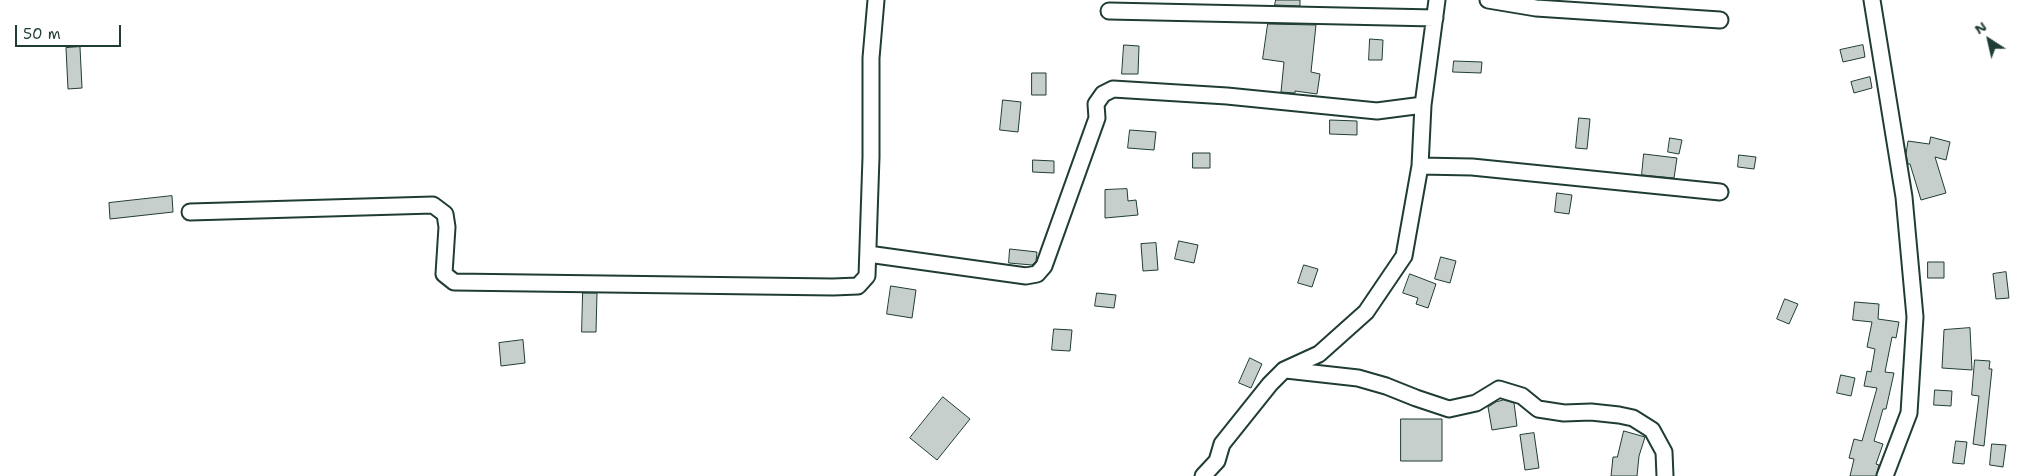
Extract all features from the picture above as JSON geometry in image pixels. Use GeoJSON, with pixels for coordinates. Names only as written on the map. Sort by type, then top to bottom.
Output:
{"type":"FeatureCollection","features":[{"type":"Feature","properties":{"kind":"street"},"geometry":{"type":"LineString","coordinates":[[190,212],[433,205],[445,214],[447,226],[444,274],[454,282],[858,286],[867,276],[871,157],[871,58],[876,0]]}},
{"type":"Feature","properties":{"kind":"street"},"geometry":{"type":"LineString","coordinates":[[1203,476],[1216,461],[1222,444],[1246,412],[1284,370],[1319,354],[1366,312],[1404,256],[1420,166],[1423,105],[1437,0]]}},
{"type":"Feature","properties":{"kind":"street"},"geometry":{"type":"LineString","coordinates":[[1488,0],[1536,8],[1720,20]]}},
{"type":"Feature","properties":{"kind":"street"},"geometry":{"type":"LineString","coordinates":[[1872,0],[1904,198],[1915,316],[1908,413],[1885,476]]}},
{"type":"Feature","properties":{"kind":"street"},"geometry":{"type":"LineString","coordinates":[[1109,11],[1435,18]]}},
{"type":"Feature","properties":{"kind":"street"},"geometry":{"type":"LineString","coordinates":[[868,254],[1026,276],[1037,274],[1044,266],[1097,118],[1096,104],[1103,94],[1113,89],[1228,96],[1377,111],[1423,105]]}},
{"type":"Feature","properties":{"kind":"street"},"geometry":{"type":"LineString","coordinates":[[1420,166],[1472,167],[1720,192]]}},
{"type":"Feature","properties":{"kind":"street"},"geometry":{"type":"LineString","coordinates":[[1284,370],[1358,378],[1449,409],[1476,403],[1499,389],[1522,396],[1538,409],[1564,413],[1591,412],[1633,418],[1652,430],[1664,452],[1665,476]]}},
{"type":"Feature","properties":{"kind":"building"},"geometry":{"type":"Polygon","coordinates":[[[1276,0],[1300,0],[1300,6],[1275,5],[1276,0]]]}},
{"type":"Feature","properties":{"kind":"building"},"geometry":{"type":"Polygon","coordinates":[[[1268,24],[1316,25],[1311,72],[1320,74],[1317,94],[1295,91],[1295,93],[1281,92],[1284,62],[1263,59],[1268,24]]]}},
{"type":"Feature","properties":{"kind":"building"},"geometry":{"type":"Polygon","coordinates":[[[1370,39],[1383,40],[1382,60],[1369,60],[1370,39]]]}},
{"type":"Feature","properties":{"kind":"building"},"geometry":{"type":"Polygon","coordinates":[[[1124,45],[1139,46],[1138,74],[1122,74],[1124,45]]]}},
{"type":"Feature","properties":{"kind":"building"},"geometry":{"type":"Polygon","coordinates":[[[1863,45],[1865,57],[1843,62],[1840,50],[1863,45]]]}},
{"type":"Feature","properties":{"kind":"building"},"geometry":{"type":"Polygon","coordinates":[[[80,47],[82,88],[68,89],[66,48],[80,47]]]}},
{"type":"Feature","properties":{"kind":"building"},"geometry":{"type":"Polygon","coordinates":[[[1454,61],[1482,62],[1481,73],[1453,72],[1454,61]]]}},
{"type":"Feature","properties":{"kind":"building"},"geometry":{"type":"Polygon","coordinates":[[[1032,73],[1046,73],[1046,95],[1032,95],[1032,73]]]}},
{"type":"Feature","properties":{"kind":"building"},"geometry":{"type":"Polygon","coordinates":[[[1870,77],[1872,88],[1854,93],[1851,82],[1870,77]]]}},
{"type":"Feature","properties":{"kind":"building"},"geometry":{"type":"Polygon","coordinates":[[[1003,100],[1021,102],[1018,132],[1000,130],[1003,100]]]}},
{"type":"Feature","properties":{"kind":"building"},"geometry":{"type":"Polygon","coordinates":[[[1579,118],[1590,119],[1587,149],[1576,148],[1579,118]]]}},
{"type":"Feature","properties":{"kind":"building"},"geometry":{"type":"Polygon","coordinates":[[[1330,120],[1357,121],[1357,135],[1330,134],[1330,120]]]}},
{"type":"Feature","properties":{"kind":"building"},"geometry":{"type":"Polygon","coordinates":[[[1130,130],[1156,132],[1154,150],[1128,148],[1130,130]]]}},
{"type":"Feature","properties":{"kind":"building"},"geometry":{"type":"Polygon","coordinates":[[[1931,137],[1950,142],[1946,160],[1935,157],[1946,193],[1921,200],[1910,164],[1908,164],[1906,154],[1908,141],[1929,144],[1931,137]]]}},
{"type":"Feature","properties":{"kind":"building"},"geometry":{"type":"Polygon","coordinates":[[[1670,138],[1682,140],[1679,154],[1668,152],[1670,138]]]}},
{"type":"Feature","properties":{"kind":"building"},"geometry":{"type":"Polygon","coordinates":[[[1193,153],[1210,153],[1210,168],[1193,168],[1193,153]]]}},
{"type":"Feature","properties":{"kind":"building"},"geometry":{"type":"Polygon","coordinates":[[[1644,154],[1677,158],[1674,178],[1642,175],[1644,154]]]}},
{"type":"Feature","properties":{"kind":"building"},"geometry":{"type":"Polygon","coordinates":[[[1739,155],[1756,157],[1754,169],[1738,167],[1739,155]]]}},
{"type":"Feature","properties":{"kind":"building"},"geometry":{"type":"Polygon","coordinates":[[[1033,160],[1054,161],[1054,173],[1033,172],[1033,160]]]}},
{"type":"Feature","properties":{"kind":"building"},"geometry":{"type":"Polygon","coordinates":[[[1127,189],[1128,201],[1136,200],[1138,215],[1105,218],[1105,190],[1127,189]]]}},
{"type":"Feature","properties":{"kind":"building"},"geometry":{"type":"Polygon","coordinates":[[[1557,193],[1572,195],[1569,214],[1555,212],[1557,193]]]}},
{"type":"Feature","properties":{"kind":"building"},"geometry":{"type":"Polygon","coordinates":[[[172,196],[173,212],[110,219],[109,203],[172,196]]]}},
{"type":"Feature","properties":{"kind":"building"},"geometry":{"type":"Polygon","coordinates":[[[1179,241],[1198,245],[1194,263],[1175,259],[1179,241]]]}},
{"type":"Feature","properties":{"kind":"building"},"geometry":{"type":"Polygon","coordinates":[[[1156,243],[1158,270],[1143,271],[1141,244],[1156,243]]]}},
{"type":"Feature","properties":{"kind":"building"},"geometry":{"type":"Polygon","coordinates":[[[1010,249],[1037,252],[1036,261],[1032,265],[1009,263],[1010,249]]]}},
{"type":"Feature","properties":{"kind":"building"},"geometry":{"type":"Polygon","coordinates":[[[1441,257],[1456,261],[1450,283],[1435,279],[1441,257]]]}},
{"type":"Feature","properties":{"kind":"building"},"geometry":{"type":"Polygon","coordinates":[[[1928,262],[1944,262],[1944,278],[1928,278],[1928,262]]]}},
{"type":"Feature","properties":{"kind":"building"},"geometry":{"type":"Polygon","coordinates":[[[1304,265],[1318,269],[1312,287],[1298,283],[1304,265]]]}},
{"type":"Feature","properties":{"kind":"building"},"geometry":{"type":"Polygon","coordinates":[[[2006,272],[2009,298],[1996,299],[1993,274],[2006,272]]]}},
{"type":"Feature","properties":{"kind":"building"},"geometry":{"type":"Polygon","coordinates":[[[1410,274],[1436,284],[1428,308],[1416,304],[1418,298],[1403,293],[1410,274]]]}},
{"type":"Feature","properties":{"kind":"building"},"geometry":{"type":"Polygon","coordinates":[[[891,286],[916,290],[912,318],[887,314],[891,286]]]}},
{"type":"Feature","properties":{"kind":"building"},"geometry":{"type":"Polygon","coordinates":[[[583,293],[597,293],[596,332],[582,332],[583,293]]]}},
{"type":"Feature","properties":{"kind":"building"},"geometry":{"type":"Polygon","coordinates":[[[1097,293],[1116,295],[1114,308],[1095,306],[1097,293]]]}},
{"type":"Feature","properties":{"kind":"building"},"geometry":{"type":"Polygon","coordinates":[[[1785,299],[1798,304],[1789,324],[1777,319],[1785,299]]]}},
{"type":"Feature","properties":{"kind":"building"},"geometry":{"type":"Polygon","coordinates":[[[1855,302],[1879,304],[1878,319],[1899,322],[1896,338],[1892,337],[1885,372],[1894,373],[1886,409],[1883,409],[1874,441],[1883,444],[1876,464],[1879,465],[1876,476],[1850,476],[1854,459],[1849,458],[1854,439],[1862,441],[1877,388],[1864,386],[1867,371],[1871,372],[1875,349],[1867,347],[1872,322],[1853,320],[1855,302]]]}},
{"type":"Feature","properties":{"kind":"building"},"geometry":{"type":"Polygon","coordinates":[[[1970,328],[1972,370],[1942,368],[1944,330],[1970,328]]]}},
{"type":"Feature","properties":{"kind":"building"},"geometry":{"type":"Polygon","coordinates":[[[1054,329],[1072,330],[1070,351],[1052,350],[1054,329]]]}},
{"type":"Feature","properties":{"kind":"building"},"geometry":{"type":"Polygon","coordinates":[[[523,340],[525,363],[501,366],[499,343],[523,340]]]}},
{"type":"Feature","properties":{"kind":"building"},"geometry":{"type":"Polygon","coordinates":[[[1250,358],[1262,364],[1251,388],[1239,383],[1250,358]]]}},
{"type":"Feature","properties":{"kind":"building"},"geometry":{"type":"Polygon","coordinates":[[[1975,360],[1990,361],[1989,369],[1992,369],[1984,446],[1973,444],[1979,396],[1972,395],[1975,360]]]}},
{"type":"Feature","properties":{"kind":"building"},"geometry":{"type":"Polygon","coordinates":[[[1841,375],[1855,378],[1851,396],[1837,393],[1841,375]]]}},
{"type":"Feature","properties":{"kind":"building"},"geometry":{"type":"Polygon","coordinates":[[[1935,390],[1952,391],[1951,406],[1934,405],[1935,390]]]}},
{"type":"Feature","properties":{"kind":"building"},"geometry":{"type":"Polygon","coordinates":[[[943,397],[970,419],[937,460],[910,438],[943,397]]]}},
{"type":"Feature","properties":{"kind":"building"},"geometry":{"type":"Polygon","coordinates":[[[1504,400],[1514,403],[1517,426],[1492,430],[1488,407],[1504,400]]]}},
{"type":"Feature","properties":{"kind":"building"},"geometry":{"type":"Polygon","coordinates":[[[1401,419],[1442,419],[1442,461],[1401,461],[1401,419]]]}},
{"type":"Feature","properties":{"kind":"building"},"geometry":{"type":"Polygon","coordinates":[[[1624,431],[1645,437],[1639,456],[1637,476],[1611,476],[1613,457],[1617,457],[1624,431]]]}},
{"type":"Feature","properties":{"kind":"building"},"geometry":{"type":"Polygon","coordinates":[[[1534,433],[1539,468],[1525,470],[1520,435],[1534,433]]]}},
{"type":"Feature","properties":{"kind":"building"},"geometry":{"type":"Polygon","coordinates":[[[1956,441],[1967,442],[1964,464],[1953,463],[1956,441]]]}},
{"type":"Feature","properties":{"kind":"building"},"geometry":{"type":"Polygon","coordinates":[[[1992,444],[2006,445],[2003,467],[1990,465],[1992,444]]]}}]}
